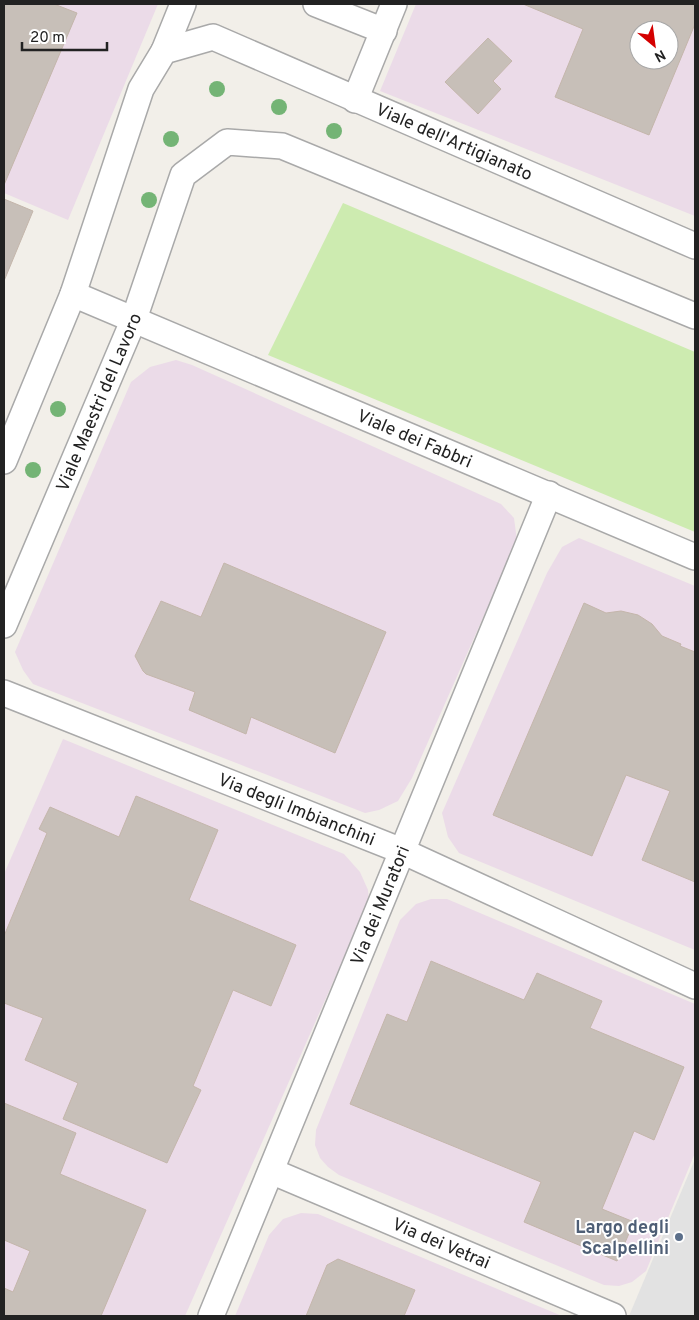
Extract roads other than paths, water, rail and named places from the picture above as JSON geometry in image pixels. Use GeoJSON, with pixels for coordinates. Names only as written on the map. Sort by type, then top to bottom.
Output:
{"type":"FeatureCollection","features":[{"type":"Feature","properties":{"kind":"street"},"geometry":{"type":"LineString","coordinates":[[4,461],[73,294],[141,89],[164,51],[183,4]]}},
{"type":"Feature","properties":{"kind":"street"},"geometry":{"type":"LineString","coordinates":[[316,4],[384,31]]}},
{"type":"Feature","properties":{"kind":"street"},"geometry":{"type":"LineString","coordinates":[[355,100],[394,4]]}},
{"type":"Feature","properties":{"kind":"street","name":"Viale dell'Artigianato"},"geometry":{"type":"LineString","coordinates":[[164,51],[212,37],[695,246]]}},
{"type":"Feature","properties":{"kind":"street","name":"Viale Maestri del Lavoro"},"geometry":{"type":"LineString","coordinates":[[4,625],[134,319],[183,175],[227,142],[282,146],[695,316]]}},
{"type":"Feature","properties":{"kind":"street","name":"Viale dei Fabbri"},"geometry":{"type":"LineString","coordinates":[[73,294],[695,557]]}},
{"type":"Feature","properties":{"kind":"street","name":"Via dei Muratori"},"geometry":{"type":"LineString","coordinates":[[211,1316],[549,494]]}},
{"type":"Feature","properties":{"kind":"street","name":"Via degli Imbianchini"},"geometry":{"type":"LineString","coordinates":[[4,693],[402,851],[695,986]]}},
{"type":"Feature","properties":{"kind":"street","name":"Via dei Vetrai"},"geometry":{"type":"LineString","coordinates":[[270,1171],[613,1316]]}},
{"type":"Feature","properties":{"kind":"place","name":"Largo degli Scalpellini"},"geometry":{"type":"Point","coordinates":[679,1237]}}]}
